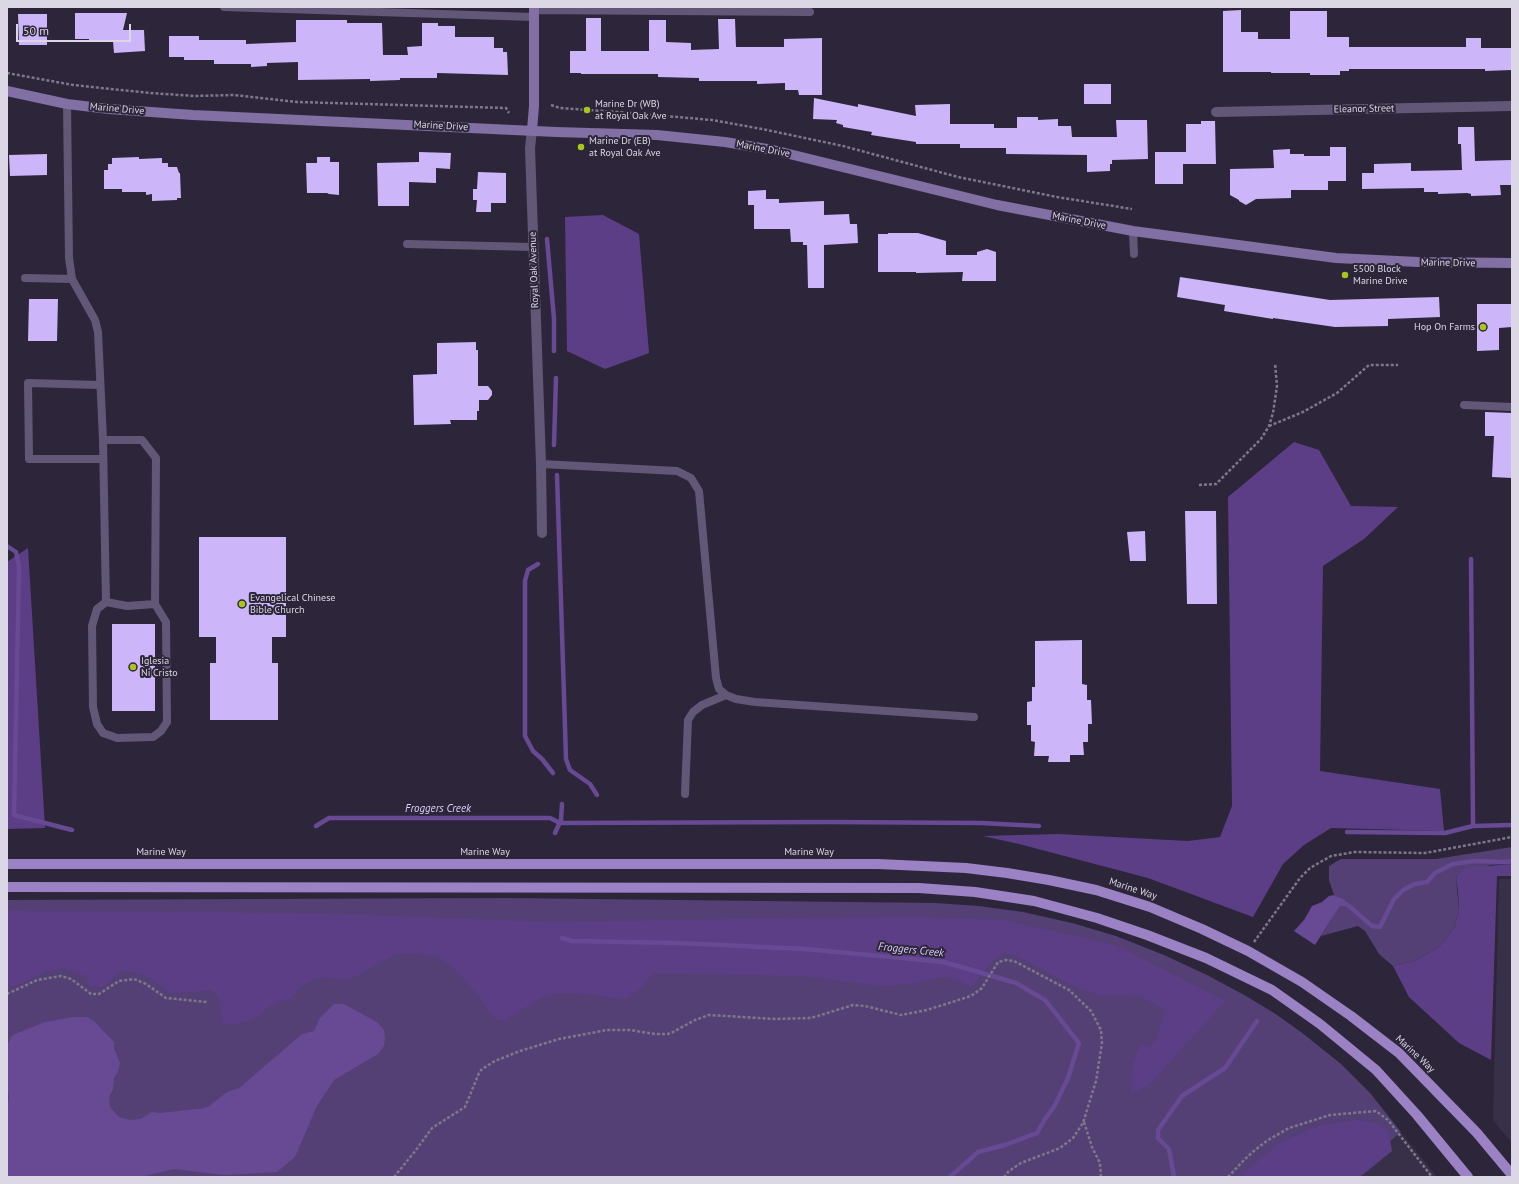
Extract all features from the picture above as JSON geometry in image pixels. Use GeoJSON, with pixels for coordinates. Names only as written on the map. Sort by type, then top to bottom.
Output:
{"type":"FeatureCollection","features":[{"type":"Feature","properties":{"kind":"main road","name":"Marine Way"},"geometry":{"type":"LineString","coordinates":[[7,864],[878,864],[966,868],[1007,873],[1096,890],[1150,907],[1202,929],[1248,951],[1302,982],[1351,1016],[1399,1053],[1477,1133],[1512,1175]]}},
{"type":"Feature","properties":{"kind":"main road"},"geometry":{"type":"LineString","coordinates":[[7,887],[919,888],[975,892],[1034,901],[1097,918],[1147,935],[1206,958],[1272,990],[1320,1024],[1376,1070],[1418,1115],[1468,1177]]}},
{"type":"Feature","properties":{"kind":"street","name":"Royal Oak Avenue"},"geometry":{"type":"LineString","coordinates":[[534,11],[534,106],[530,148],[542,533]]}},
{"type":"Feature","properties":{"kind":"street","name":"Marine Drive"},"geometry":{"type":"LineString","coordinates":[[7,91],[66,104],[109,109],[193,115],[657,135],[725,142],[773,150],[997,205],[1133,231],[1336,258],[1418,262],[1512,263]]}},
{"type":"Feature","properties":{"kind":"street","name":"Eleanor Street"},"geometry":{"type":"LineString","coordinates":[[1216,112],[1512,106]]}},
{"type":"Feature","properties":{"kind":"lane"},"geometry":{"type":"LineString","coordinates":[[224,7],[534,11],[810,12]]}},
{"type":"Feature","properties":{"kind":"lane"},"geometry":{"type":"LineString","coordinates":[[66,104],[69,258],[72,279],[96,320],[98,332],[103,440],[106,602]]}},
{"type":"Feature","properties":{"kind":"lane"},"geometry":{"type":"LineString","coordinates":[[1133,231],[1134,254]]}},
{"type":"Feature","properties":{"kind":"lane"},"geometry":{"type":"LineString","coordinates":[[407,244],[534,247]]}},
{"type":"Feature","properties":{"kind":"lane"},"geometry":{"type":"LineString","coordinates":[[25,278],[72,279]]}},
{"type":"Feature","properties":{"kind":"lane"},"geometry":{"type":"LineString","coordinates":[[100,385],[28,382],[29,459],[103,459]]}},
{"type":"Feature","properties":{"kind":"lane"},"geometry":{"type":"LineString","coordinates":[[1464,405],[1512,407]]}},
{"type":"Feature","properties":{"kind":"lane"},"geometry":{"type":"LineString","coordinates":[[103,440],[142,440],[156,458],[155,604],[166,622],[167,722],[161,731],[153,737],[117,738],[103,733],[97,724],[93,707],[92,626],[97,609],[106,602],[127,606],[155,604]]}},
{"type":"Feature","properties":{"kind":"lane"},"geometry":{"type":"LineString","coordinates":[[541,464],[677,471],[691,478],[700,491],[716,678],[719,689],[726,695],[736,699],[755,702],[974,717]]}},
{"type":"Feature","properties":{"kind":"lane"},"geometry":{"type":"LineString","coordinates":[[685,794],[688,720],[693,712],[702,705],[726,695]]}},
{"type":"Feature","properties":{"kind":"path"},"geometry":{"type":"LineString","coordinates":[[7,73],[73,85],[150,93],[195,96],[234,95],[297,102],[506,108],[509,113]]}},
{"type":"Feature","properties":{"kind":"path"},"geometry":{"type":"LineString","coordinates":[[551,105],[560,108],[712,120],[843,146],[958,177],[1058,198],[1132,209]]}},
{"type":"Feature","properties":{"kind":"path"},"geometry":{"type":"LineString","coordinates":[[1199,485],[1216,484],[1261,439],[1269,426],[1273,413],[1277,386],[1275,363]]}},
{"type":"Feature","properties":{"kind":"path"},"geometry":{"type":"LineString","coordinates":[[1269,426],[1303,412],[1337,393],[1368,365],[1398,365]]}},
{"type":"Feature","properties":{"kind":"path"},"geometry":{"type":"LineString","coordinates":[[1248,951],[1300,878],[1310,868],[1330,856],[1355,852],[1425,853],[1512,836]]}},
{"type":"Feature","properties":{"kind":"path"},"geometry":{"type":"LineString","coordinates":[[394,1177],[432,1128],[465,1107],[478,1073],[495,1061],[520,1051],[559,1039],[607,1030],[630,1030],[655,1034],[668,1034],[695,1020],[709,1015],[775,1020],[811,1018],[853,1005],[865,1006],[901,1015],[927,1010],[971,996],[982,988],[995,966],[1001,961],[1014,961],[1069,990],[1091,1011],[1101,1030],[1102,1043],[1096,1081],[1084,1120],[1073,1138],[1060,1148],[1021,1163],[1009,1171],[1004,1177]]}},
{"type":"Feature","properties":{"kind":"path"},"geometry":{"type":"LineString","coordinates":[[7,994],[37,980],[62,976],[71,979],[91,994],[99,994],[119,982],[134,979],[146,984],[166,998],[207,1002]]}},
{"type":"Feature","properties":{"kind":"path"},"geometry":{"type":"LineString","coordinates":[[1228,1177],[1255,1150],[1268,1140],[1289,1128],[1330,1115],[1376,1111],[1388,1120],[1432,1177]]}},
{"type":"Feature","properties":{"kind":"path"},"geometry":{"type":"LineString","coordinates":[[1084,1120],[1092,1147],[1100,1163],[1101,1177]]}},
{"type":"Feature","properties":{"kind":"shaded area"},"geometry":{"type":"Polygon","coordinates":[[[603,215],[639,234],[649,353],[605,369],[567,351],[565,217],[603,215]]]}},
{"type":"Feature","properties":{"kind":"shaded area"},"geometry":{"type":"Polygon","coordinates":[[[1294,442],[1319,450],[1351,506],[1398,507],[1364,539],[1323,566],[1320,771],[1440,789],[1444,831],[1331,828],[1304,845],[1283,864],[1253,917],[1148,878],[983,836],[1058,834],[1188,841],[1220,837],[1232,806],[1228,497],[1294,442]]]}},
{"type":"Feature","properties":{"kind":"shaded area"},"geometry":{"type":"Polygon","coordinates":[[[28,548],[45,828],[7,829],[7,562],[28,548]]]}},
{"type":"Feature","properties":{"kind":"shaded area"},"geometry":{"type":"Polygon","coordinates":[[[1512,847],[1512,864],[1490,865],[1456,877],[1459,911],[1454,928],[1439,947],[1414,961],[1393,966],[1379,954],[1365,931],[1358,926],[1321,936],[1344,899],[1334,895],[1329,880],[1329,866],[1341,859],[1436,859],[1512,847]]]}},
{"type":"Feature","properties":{"kind":"shaded area"},"geometry":{"type":"Polygon","coordinates":[[[1512,864],[1512,876],[1497,876],[1491,1060],[1459,1043],[1409,997],[1393,966],[1414,961],[1439,947],[1454,928],[1459,911],[1456,878],[1464,868],[1512,864]]]}},
{"type":"Feature","properties":{"kind":"shaded area"},"geometry":{"type":"Polygon","coordinates":[[[1499,879],[1512,879],[1512,1143],[1493,1120],[1499,879]]]}},
{"type":"Feature","properties":{"kind":"shaded area"},"geometry":{"type":"Polygon","coordinates":[[[1334,895],[1344,899],[1349,906],[1340,906],[1315,945],[1294,931],[1304,920],[1312,906],[1322,902],[1329,896],[1334,895]]]}},
{"type":"Feature","properties":{"kind":"shaded area"},"geometry":{"type":"Polygon","coordinates":[[[506,898],[935,903],[979,906],[1023,912],[1072,923],[1116,936],[1164,955],[1207,975],[1274,1013],[1301,1032],[1341,1064],[1370,1093],[1401,1132],[1348,1177],[7,1177],[7,900],[506,898]]]}},
{"type":"Feature","properties":{"kind":"shaded area"},"geometry":{"type":"Polygon","coordinates":[[[7,911],[312,913],[554,922],[919,917],[1002,920],[1116,945],[1225,1001],[1149,1085],[1131,1093],[1133,1063],[1141,1044],[1149,1047],[1157,1039],[1165,1010],[1140,996],[1100,995],[1074,986],[1017,956],[1004,953],[994,959],[971,987],[957,980],[942,977],[914,983],[884,986],[804,976],[653,973],[640,989],[628,998],[561,993],[548,995],[530,1004],[506,1020],[498,1020],[488,1010],[478,994],[448,963],[436,956],[410,953],[396,954],[351,979],[320,978],[307,982],[298,989],[291,999],[280,1001],[267,1008],[254,1019],[234,1024],[223,1024],[218,995],[211,990],[169,993],[155,980],[140,974],[122,971],[117,973],[109,983],[101,987],[89,986],[86,976],[63,968],[45,972],[21,984],[7,987],[7,911]]]}},
{"type":"Feature","properties":{"kind":"shaded area"},"geometry":{"type":"Polygon","coordinates":[[[334,1004],[344,1004],[377,1022],[384,1030],[384,1046],[378,1054],[334,1080],[317,1106],[295,1157],[277,1172],[224,1175],[174,1169],[141,1177],[7,1177],[7,1108],[9,1097],[7,1083],[8,1044],[11,1037],[15,1034],[45,1022],[73,1017],[87,1017],[94,1021],[114,1042],[114,1048],[120,1063],[118,1072],[114,1078],[113,1089],[109,1097],[110,1107],[119,1117],[130,1120],[140,1119],[152,1112],[161,1113],[208,1107],[227,1092],[239,1088],[302,1034],[314,1031],[320,1018],[334,1004]]]}},
{"type":"Feature","properties":{"kind":"shaded area"},"geometry":{"type":"Polygon","coordinates":[[[1356,1120],[1379,1124],[1389,1133],[1392,1151],[1360,1177],[1240,1177],[1278,1144],[1318,1126],[1356,1120]]]}},
{"type":"Feature","properties":{"kind":"shaded area"},"geometry":{"type":"Polygon","coordinates":[[[1401,1132],[1437,1177],[1348,1177],[1401,1132]]]}},
{"type":"Feature","properties":{"kind":"building"},"geometry":{"type":"Polygon","coordinates":[[[1241,10],[1241,32],[1258,32],[1258,39],[1290,39],[1290,11],[1327,11],[1327,37],[1349,37],[1349,47],[1466,47],[1466,38],[1481,38],[1481,48],[1512,48],[1512,70],[1349,69],[1349,71],[1340,71],[1340,75],[1310,75],[1310,73],[1271,72],[1223,72],[1223,11],[1241,10]]]}},
{"type":"Feature","properties":{"kind":"building"},"geometry":{"type":"Polygon","coordinates":[[[75,13],[127,13],[123,30],[144,30],[145,51],[114,53],[113,41],[89,41],[89,39],[75,39],[75,13]]]}},
{"type":"Feature","properties":{"kind":"building"},"geometry":{"type":"Polygon","coordinates":[[[18,14],[47,14],[47,45],[19,45],[18,14]]]}},
{"type":"Feature","properties":{"kind":"building"},"geometry":{"type":"Polygon","coordinates":[[[586,18],[601,18],[601,51],[649,51],[649,20],[666,20],[666,42],[691,43],[691,50],[719,49],[718,19],[735,19],[736,47],[784,47],[784,39],[822,38],[822,95],[799,95],[798,90],[785,90],[785,83],[757,84],[757,81],[699,81],[699,78],[658,77],[658,74],[570,73],[570,51],[586,51],[586,18]]]}},
{"type":"Feature","properties":{"kind":"building"},"geometry":{"type":"Polygon","coordinates":[[[296,20],[347,20],[347,23],[382,23],[383,55],[408,55],[407,47],[422,46],[422,23],[438,23],[438,26],[455,26],[455,37],[494,37],[494,48],[503,48],[503,52],[507,52],[508,75],[437,73],[437,78],[400,78],[400,80],[298,80],[298,62],[267,63],[267,66],[251,67],[251,64],[214,64],[214,60],[184,60],[184,57],[169,57],[169,36],[199,36],[199,40],[246,40],[246,44],[296,42],[296,20]]]}},
{"type":"Feature","properties":{"kind":"building"},"geometry":{"type":"Polygon","coordinates":[[[1084,84],[1111,84],[1111,104],[1084,104],[1084,84]]]}},
{"type":"Feature","properties":{"kind":"building"},"geometry":{"type":"Polygon","coordinates":[[[814,98],[858,107],[858,104],[916,116],[915,105],[950,104],[950,124],[994,124],[994,128],[1017,128],[1017,117],[1038,117],[1038,120],[1058,119],[1058,126],[1071,126],[1072,137],[1117,137],[1116,120],[1147,120],[1148,159],[1112,160],[1112,164],[1110,164],[1110,171],[1087,172],[1087,155],[1006,154],[1006,148],[960,148],[960,144],[916,144],[916,142],[871,135],[872,132],[843,127],[843,125],[836,123],[837,120],[813,119],[814,98]]]}},
{"type":"Feature","properties":{"kind":"building"},"geometry":{"type":"Polygon","coordinates":[[[1201,121],[1215,121],[1216,164],[1183,164],[1183,184],[1155,184],[1155,152],[1186,152],[1186,124],[1201,124],[1201,121]]]}},
{"type":"Feature","properties":{"kind":"building"},"geometry":{"type":"Polygon","coordinates":[[[1458,127],[1474,127],[1475,161],[1512,160],[1512,185],[1500,185],[1501,195],[1471,196],[1471,194],[1467,193],[1438,194],[1438,192],[1424,192],[1424,188],[1362,189],[1362,173],[1374,173],[1374,164],[1411,163],[1411,171],[1462,170],[1461,144],[1458,144],[1458,127]]]}},
{"type":"Feature","properties":{"kind":"building"},"geometry":{"type":"Polygon","coordinates":[[[1330,147],[1346,147],[1346,181],[1328,181],[1328,190],[1291,190],[1291,198],[1256,199],[1246,205],[1230,195],[1230,169],[1274,168],[1273,150],[1290,149],[1290,154],[1304,154],[1304,156],[1330,156],[1330,147]]]}},
{"type":"Feature","properties":{"kind":"building"},"geometry":{"type":"Polygon","coordinates":[[[419,152],[451,153],[450,169],[436,168],[436,183],[409,182],[409,206],[378,206],[377,163],[419,162],[419,152]]]}},
{"type":"Feature","properties":{"kind":"building"},"geometry":{"type":"Polygon","coordinates":[[[47,154],[47,175],[10,176],[9,155],[47,154]]]}},
{"type":"Feature","properties":{"kind":"building"},"geometry":{"type":"Polygon","coordinates":[[[139,157],[139,159],[162,158],[162,163],[168,163],[168,167],[177,167],[180,173],[181,198],[177,198],[177,200],[152,201],[152,194],[146,195],[146,192],[122,192],[122,189],[104,189],[104,170],[108,170],[108,164],[112,164],[112,158],[139,157]]]}},
{"type":"Feature","properties":{"kind":"building"},"geometry":{"type":"Polygon","coordinates":[[[317,157],[330,157],[330,162],[339,162],[339,195],[327,193],[307,193],[306,163],[317,163],[317,157]]]}},
{"type":"Feature","properties":{"kind":"building"},"geometry":{"type":"Polygon","coordinates":[[[478,172],[506,173],[506,203],[491,203],[491,212],[476,212],[477,200],[473,200],[473,189],[477,189],[478,172]]]}},
{"type":"Feature","properties":{"kind":"building"},"geometry":{"type":"Polygon","coordinates":[[[766,190],[766,199],[779,199],[779,203],[824,201],[824,215],[849,214],[850,224],[857,224],[858,243],[824,245],[824,288],[808,288],[807,245],[803,245],[803,242],[791,242],[790,229],[754,229],[754,205],[748,205],[748,191],[766,190]]]}},
{"type":"Feature","properties":{"kind":"building"},"geometry":{"type":"Polygon","coordinates":[[[918,233],[946,241],[946,255],[977,255],[977,252],[987,249],[996,252],[996,281],[962,281],[963,272],[878,272],[878,234],[918,233]]]}},
{"type":"Feature","properties":{"kind":"building"},"geometry":{"type":"Polygon","coordinates":[[[1180,277],[1330,300],[1439,297],[1440,317],[1388,319],[1388,326],[1335,327],[1273,319],[1224,311],[1225,305],[1177,297],[1180,277]]]}},
{"type":"Feature","properties":{"kind":"building"},"geometry":{"type":"Polygon","coordinates":[[[29,299],[58,299],[57,341],[28,341],[29,299]]]}},
{"type":"Feature","properties":{"kind":"building"},"geometry":{"type":"Polygon","coordinates":[[[1477,304],[1512,304],[1512,327],[1499,328],[1499,350],[1477,351],[1477,304]]]}},
{"type":"Feature","properties":{"kind":"building"},"geometry":{"type":"Polygon","coordinates":[[[476,342],[476,350],[478,350],[478,386],[488,386],[492,391],[492,395],[488,400],[479,400],[477,420],[450,420],[451,424],[414,425],[413,375],[437,374],[437,343],[476,342]]]}},
{"type":"Feature","properties":{"kind":"building"},"geometry":{"type":"Polygon","coordinates":[[[1485,412],[1512,413],[1512,478],[1492,477],[1494,436],[1485,436],[1485,412]]]}},
{"type":"Feature","properties":{"kind":"building"},"geometry":{"type":"Polygon","coordinates":[[[1185,511],[1216,511],[1217,604],[1187,604],[1185,511]]]}},
{"type":"Feature","properties":{"kind":"building"},"geometry":{"type":"Polygon","coordinates":[[[1145,531],[1146,561],[1130,561],[1127,532],[1145,531]]]}},
{"type":"Feature","properties":{"kind":"building","name":"Evangelical Chinese Bible Church"},"geometry":{"type":"Polygon","coordinates":[[[199,537],[286,537],[286,637],[272,637],[272,663],[278,663],[278,720],[210,720],[210,663],[216,663],[216,637],[199,637],[199,537]]]}},
{"type":"Feature","properties":{"kind":"building","name":"Iglesia Ni Cristo"},"geometry":{"type":"Polygon","coordinates":[[[112,624],[155,624],[155,711],[112,711],[112,624]]]}},
{"type":"Feature","properties":{"kind":"building"},"geometry":{"type":"Polygon","coordinates":[[[1082,640],[1082,684],[1087,685],[1087,700],[1091,700],[1092,724],[1088,724],[1088,742],[1083,742],[1084,755],[1070,755],[1070,762],[1048,762],[1049,756],[1034,756],[1035,742],[1031,741],[1031,725],[1027,725],[1027,702],[1032,701],[1032,687],[1035,687],[1035,641],[1082,640]]]}},
{"type":"Feature","properties":{"kind":"waterway"},"geometry":{"type":"LineString","coordinates":[[547,239],[554,319],[554,351]]}},
{"type":"Feature","properties":{"kind":"waterway"},"geometry":{"type":"LineString","coordinates":[[554,445],[556,378]]}},
{"type":"Feature","properties":{"kind":"waterway"},"geometry":{"type":"LineString","coordinates":[[557,475],[566,759],[570,770],[590,784],[597,795]]}},
{"type":"Feature","properties":{"kind":"waterway","name":"Froggers Creek"},"geometry":{"type":"LineString","coordinates":[[7,546],[16,552],[19,567],[14,815],[72,830]]}},
{"type":"Feature","properties":{"kind":"waterway"},"geometry":{"type":"LineString","coordinates":[[1471,559],[1473,826]]}},
{"type":"Feature","properties":{"kind":"waterway"},"geometry":{"type":"LineString","coordinates":[[538,564],[528,570],[525,581],[525,736],[533,751],[542,759],[553,773]]}},
{"type":"Feature","properties":{"kind":"waterway","name":"Froggers Creek"},"geometry":{"type":"LineString","coordinates":[[555,833],[561,820],[562,804]]}},
{"type":"Feature","properties":{"kind":"waterway"},"geometry":{"type":"LineString","coordinates":[[316,826],[329,818],[550,818],[560,823],[830,822],[981,823],[1039,826]]}},
{"type":"Feature","properties":{"kind":"waterway"},"geometry":{"type":"LineString","coordinates":[[1347,832],[1445,833],[1473,826],[1512,825]]}},
{"type":"Feature","properties":{"kind":"waterway"},"geometry":{"type":"LineString","coordinates":[[1343,903],[1349,906],[1372,926],[1380,927],[1394,899],[1403,890],[1415,884],[1427,882],[1435,873],[1453,864],[1474,861],[1512,861]]}},
{"type":"Feature","properties":{"kind":"waterway","name":"Froggers Creek"},"geometry":{"type":"LineString","coordinates":[[562,938],[572,941],[679,943],[805,949],[944,962],[1016,983],[1045,1000],[1079,1043],[1068,1078],[1054,1107],[1037,1133],[1005,1145],[978,1152],[950,1177]]}},
{"type":"Feature","properties":{"kind":"waterway"},"geometry":{"type":"LineString","coordinates":[[1174,1177],[1169,1149],[1158,1138],[1158,1130],[1182,1096],[1225,1068],[1257,1021]]}},
{"type":"Feature","properties":{"kind":"place","name":"Marine Dr (WB) at Royal Oak Ave"},"geometry":{"type":"Point","coordinates":[587,110]}},
{"type":"Feature","properties":{"kind":"place","name":"Marine Dr (EB) at Royal Oak Ave"},"geometry":{"type":"Point","coordinates":[581,147]}},
{"type":"Feature","properties":{"kind":"place","name":"5500 Block Marine Drive"},"geometry":{"type":"Point","coordinates":[1345,275]}},
{"type":"Feature","properties":{"kind":"place","name":"Hop On Farms"},"geometry":{"type":"Point","coordinates":[1483,327]}},
{"type":"Feature","properties":{"kind":"place","name":"Evangelical Chinese Bible Church"},"geometry":{"type":"Point","coordinates":[242,604]}},
{"type":"Feature","properties":{"kind":"place","name":"Iglesia Ni Cristo"},"geometry":{"type":"Point","coordinates":[133,667]}}]}
